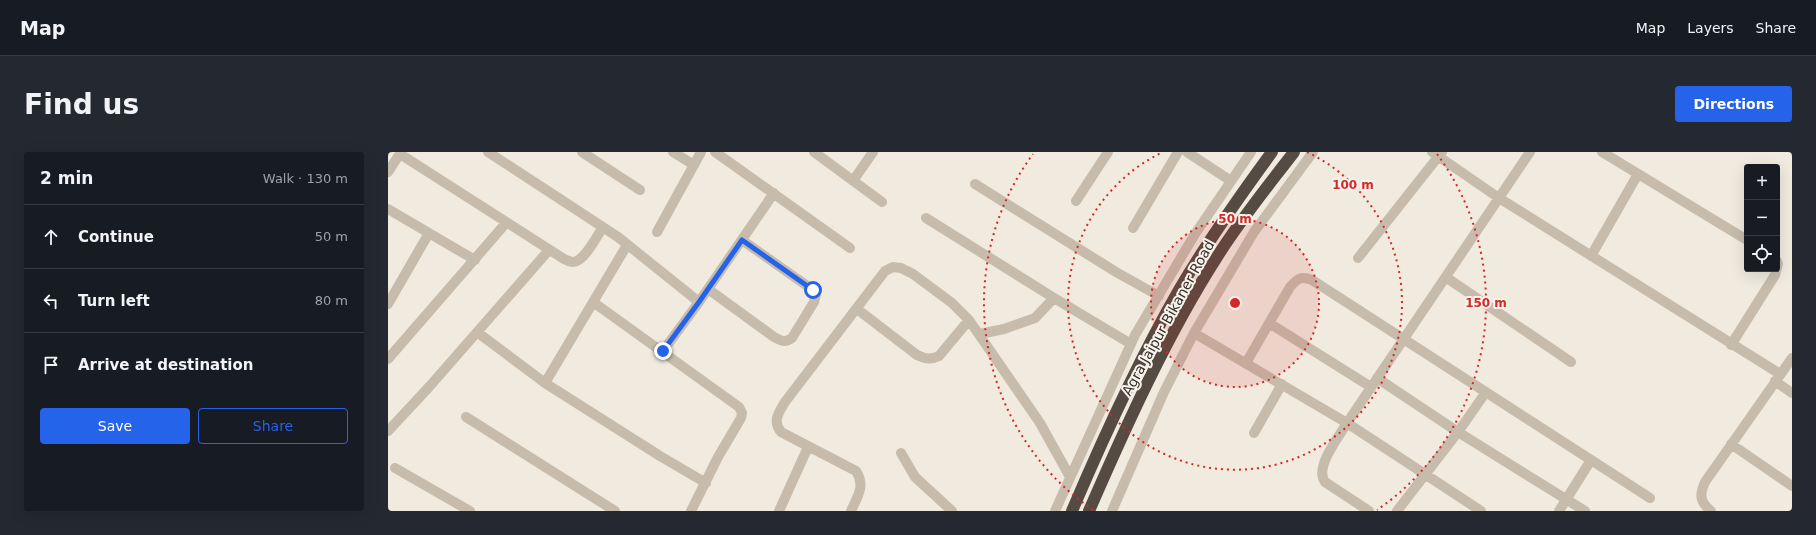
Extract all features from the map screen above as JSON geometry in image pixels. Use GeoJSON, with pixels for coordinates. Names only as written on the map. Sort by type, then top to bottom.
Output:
{"type":"FeatureCollection","features":[{"type":"Feature","properties":{"kind":"highway","name":"Agra Jaipur Bikaner Road"},"geometry":{"type":"LineString","coordinates":[[1072,511],[1100,446],[1148,347],[1178,291],[1234,203],[1272,152]]}},
{"type":"Feature","properties":{"kind":"highway","name":"Agra Jaipur Bikaner Road"},"geometry":{"type":"LineString","coordinates":[[1089,511],[1116,449],[1191,301],[1217,257],[1294,152]]}},
{"type":"Feature","properties":{"kind":"street"},"geometry":{"type":"LineString","coordinates":[[488,152],[603,227],[699,302]]}},
{"type":"Feature","properties":{"kind":"street"},"geometry":{"type":"LineString","coordinates":[[582,152],[640,190]]}},
{"type":"Feature","properties":{"kind":"street"},"geometry":{"type":"LineString","coordinates":[[674,152],[694,165]]}},
{"type":"Feature","properties":{"kind":"street"},"geometry":{"type":"LineString","coordinates":[[657,232],[701,152]]}},
{"type":"Feature","properties":{"kind":"street"},"geometry":{"type":"LineString","coordinates":[[715,152],[850,248]]}},
{"type":"Feature","properties":{"kind":"street"},"geometry":{"type":"LineString","coordinates":[[814,152],[882,202]]}},
{"type":"Feature","properties":{"kind":"street"},"geometry":{"type":"LineString","coordinates":[[853,181],[873,152]]}},
{"type":"Feature","properties":{"kind":"street"},"geometry":{"type":"LineString","coordinates":[[1076,201],[1108,152]]}},
{"type":"Feature","properties":{"kind":"street"},"geometry":{"type":"LineString","coordinates":[[1133,228],[1178,152]]}},
{"type":"Feature","properties":{"kind":"street"},"geometry":{"type":"LineString","coordinates":[[1186,152],[1231,181]]}},
{"type":"Feature","properties":{"kind":"street"},"geometry":{"type":"LineString","coordinates":[[1055,511],[1131,344],[1195,234],[1251,152]]}},
{"type":"Feature","properties":{"kind":"street"},"geometry":{"type":"LineString","coordinates":[[1112,511],[1164,392],[1194,333],[1254,232],[1313,152]]}},
{"type":"Feature","properties":{"kind":"street"},"geometry":{"type":"LineString","coordinates":[[1369,511],[1331,487],[1322,478],[1322,470],[1325,460],[1347,422],[1447,278],[1530,152]]}},
{"type":"Feature","properties":{"kind":"street"},"geometry":{"type":"LineString","coordinates":[[1602,152],[1744,238]]}},
{"type":"Feature","properties":{"kind":"street"},"geometry":{"type":"LineString","coordinates":[[388,172],[401,153],[506,223],[564,259],[573,262],[580,259],[585,254],[603,227]]}},
{"type":"Feature","properties":{"kind":"street"},"geometry":{"type":"LineString","coordinates":[[1358,258],[1438,153],[1499,198],[1731,344],[1783,373],[1792,394]]}},
{"type":"Feature","properties":{"kind":"street"},"geometry":{"type":"LineString","coordinates":[[1590,256],[1638,174]]}},
{"type":"Feature","properties":{"kind":"street"},"geometry":{"type":"LineString","coordinates":[[975,184],[1116,272],[1159,296]]}},
{"type":"Feature","properties":{"kind":"street"},"geometry":{"type":"LineString","coordinates":[[663,351],[699,302],[774,193]]}},
{"type":"Feature","properties":{"kind":"street"},"geometry":{"type":"LineString","coordinates":[[388,209],[474,260]]}},
{"type":"Feature","properties":{"kind":"street"},"geometry":{"type":"LineString","coordinates":[[926,218],[1131,344]]}},
{"type":"Feature","properties":{"kind":"street"},"geometry":{"type":"LineString","coordinates":[[388,359],[506,223]]}},
{"type":"Feature","properties":{"kind":"street"},"geometry":{"type":"LineString","coordinates":[[388,304],[428,233]]}},
{"type":"Feature","properties":{"kind":"street"},"geometry":{"type":"LineString","coordinates":[[708,289],[782,342],[787,342],[792,338],[814,302],[816,294],[813,290],[742,240]]}},
{"type":"Feature","properties":{"kind":"street"},"geometry":{"type":"LineString","coordinates":[[545,383],[627,245]]}},
{"type":"Feature","properties":{"kind":"street"},"geometry":{"type":"LineString","coordinates":[[388,431],[549,250]]}},
{"type":"Feature","properties":{"kind":"street"},"geometry":{"type":"LineString","coordinates":[[851,511],[862,484],[861,478],[856,471],[781,432],[776,422],[777,415],[785,402],[885,270],[893,267],[901,268],[913,274],[952,303],[969,320],[1040,423],[1070,477]]}},
{"type":"Feature","properties":{"kind":"street"},"geometry":{"type":"LineString","coordinates":[[1731,344],[1776,272]]}},
{"type":"Feature","properties":{"kind":"street"},"geometry":{"type":"LineString","coordinates":[[1246,363],[1290,287],[1297,279],[1305,278],[1312,280],[1650,498]]}},
{"type":"Feature","properties":{"kind":"street"},"geometry":{"type":"LineString","coordinates":[[1447,278],[1571,362]]}},
{"type":"Feature","properties":{"kind":"street"},"geometry":{"type":"LineString","coordinates":[[980,334],[1004,329],[1036,318],[1054,298]]}},
{"type":"Feature","properties":{"kind":"street"},"geometry":{"type":"LineString","coordinates":[[593,302],[739,407],[742,413],[691,511]]}},
{"type":"Feature","properties":{"kind":"street"},"geometry":{"type":"LineString","coordinates":[[856,310],[917,355],[925,359],[933,359],[939,356],[969,320]]}},
{"type":"Feature","properties":{"kind":"street"},"geometry":{"type":"LineString","coordinates":[[1269,323],[1371,387]]}},
{"type":"Feature","properties":{"kind":"street"},"geometry":{"type":"LineString","coordinates":[[477,332],[545,383],[660,456],[706,483]]}},
{"type":"Feature","properties":{"kind":"street"},"geometry":{"type":"LineString","coordinates":[[1194,333],[1347,422],[1481,511]]}},
{"type":"Feature","properties":{"kind":"street"},"geometry":{"type":"LineString","coordinates":[[1711,511],[1701,500],[1702,489],[1731,444],[1783,373],[1792,358]]}},
{"type":"Feature","properties":{"kind":"street"},"geometry":{"type":"LineString","coordinates":[[1377,378],[1458,432],[1585,511]]}},
{"type":"Feature","properties":{"kind":"street"},"geometry":{"type":"LineString","coordinates":[[1254,433],[1282,384]]}},
{"type":"Feature","properties":{"kind":"street"},"geometry":{"type":"LineString","coordinates":[[1397,511],[1458,432],[1486,392]]}},
{"type":"Feature","properties":{"kind":"street"},"geometry":{"type":"LineString","coordinates":[[466,417],[615,511]]}},
{"type":"Feature","properties":{"kind":"street"},"geometry":{"type":"LineString","coordinates":[[1731,444],[1792,486]]}},
{"type":"Feature","properties":{"kind":"street"},"geometry":{"type":"LineString","coordinates":[[779,511],[808,447]]}},
{"type":"Feature","properties":{"kind":"street"},"geometry":{"type":"LineString","coordinates":[[901,453],[915,477],[952,511]]}},
{"type":"Feature","properties":{"kind":"street"},"geometry":{"type":"LineString","coordinates":[[1559,511],[1591,460]]}},
{"type":"Feature","properties":{"kind":"street"},"geometry":{"type":"LineString","coordinates":[[395,468],[470,511]]}},
{"type":"Feature","properties":{"kind":"route"},"geometry":{"type":"LineString","coordinates":[[663,351],[742,240],[813,290]]}}]}
